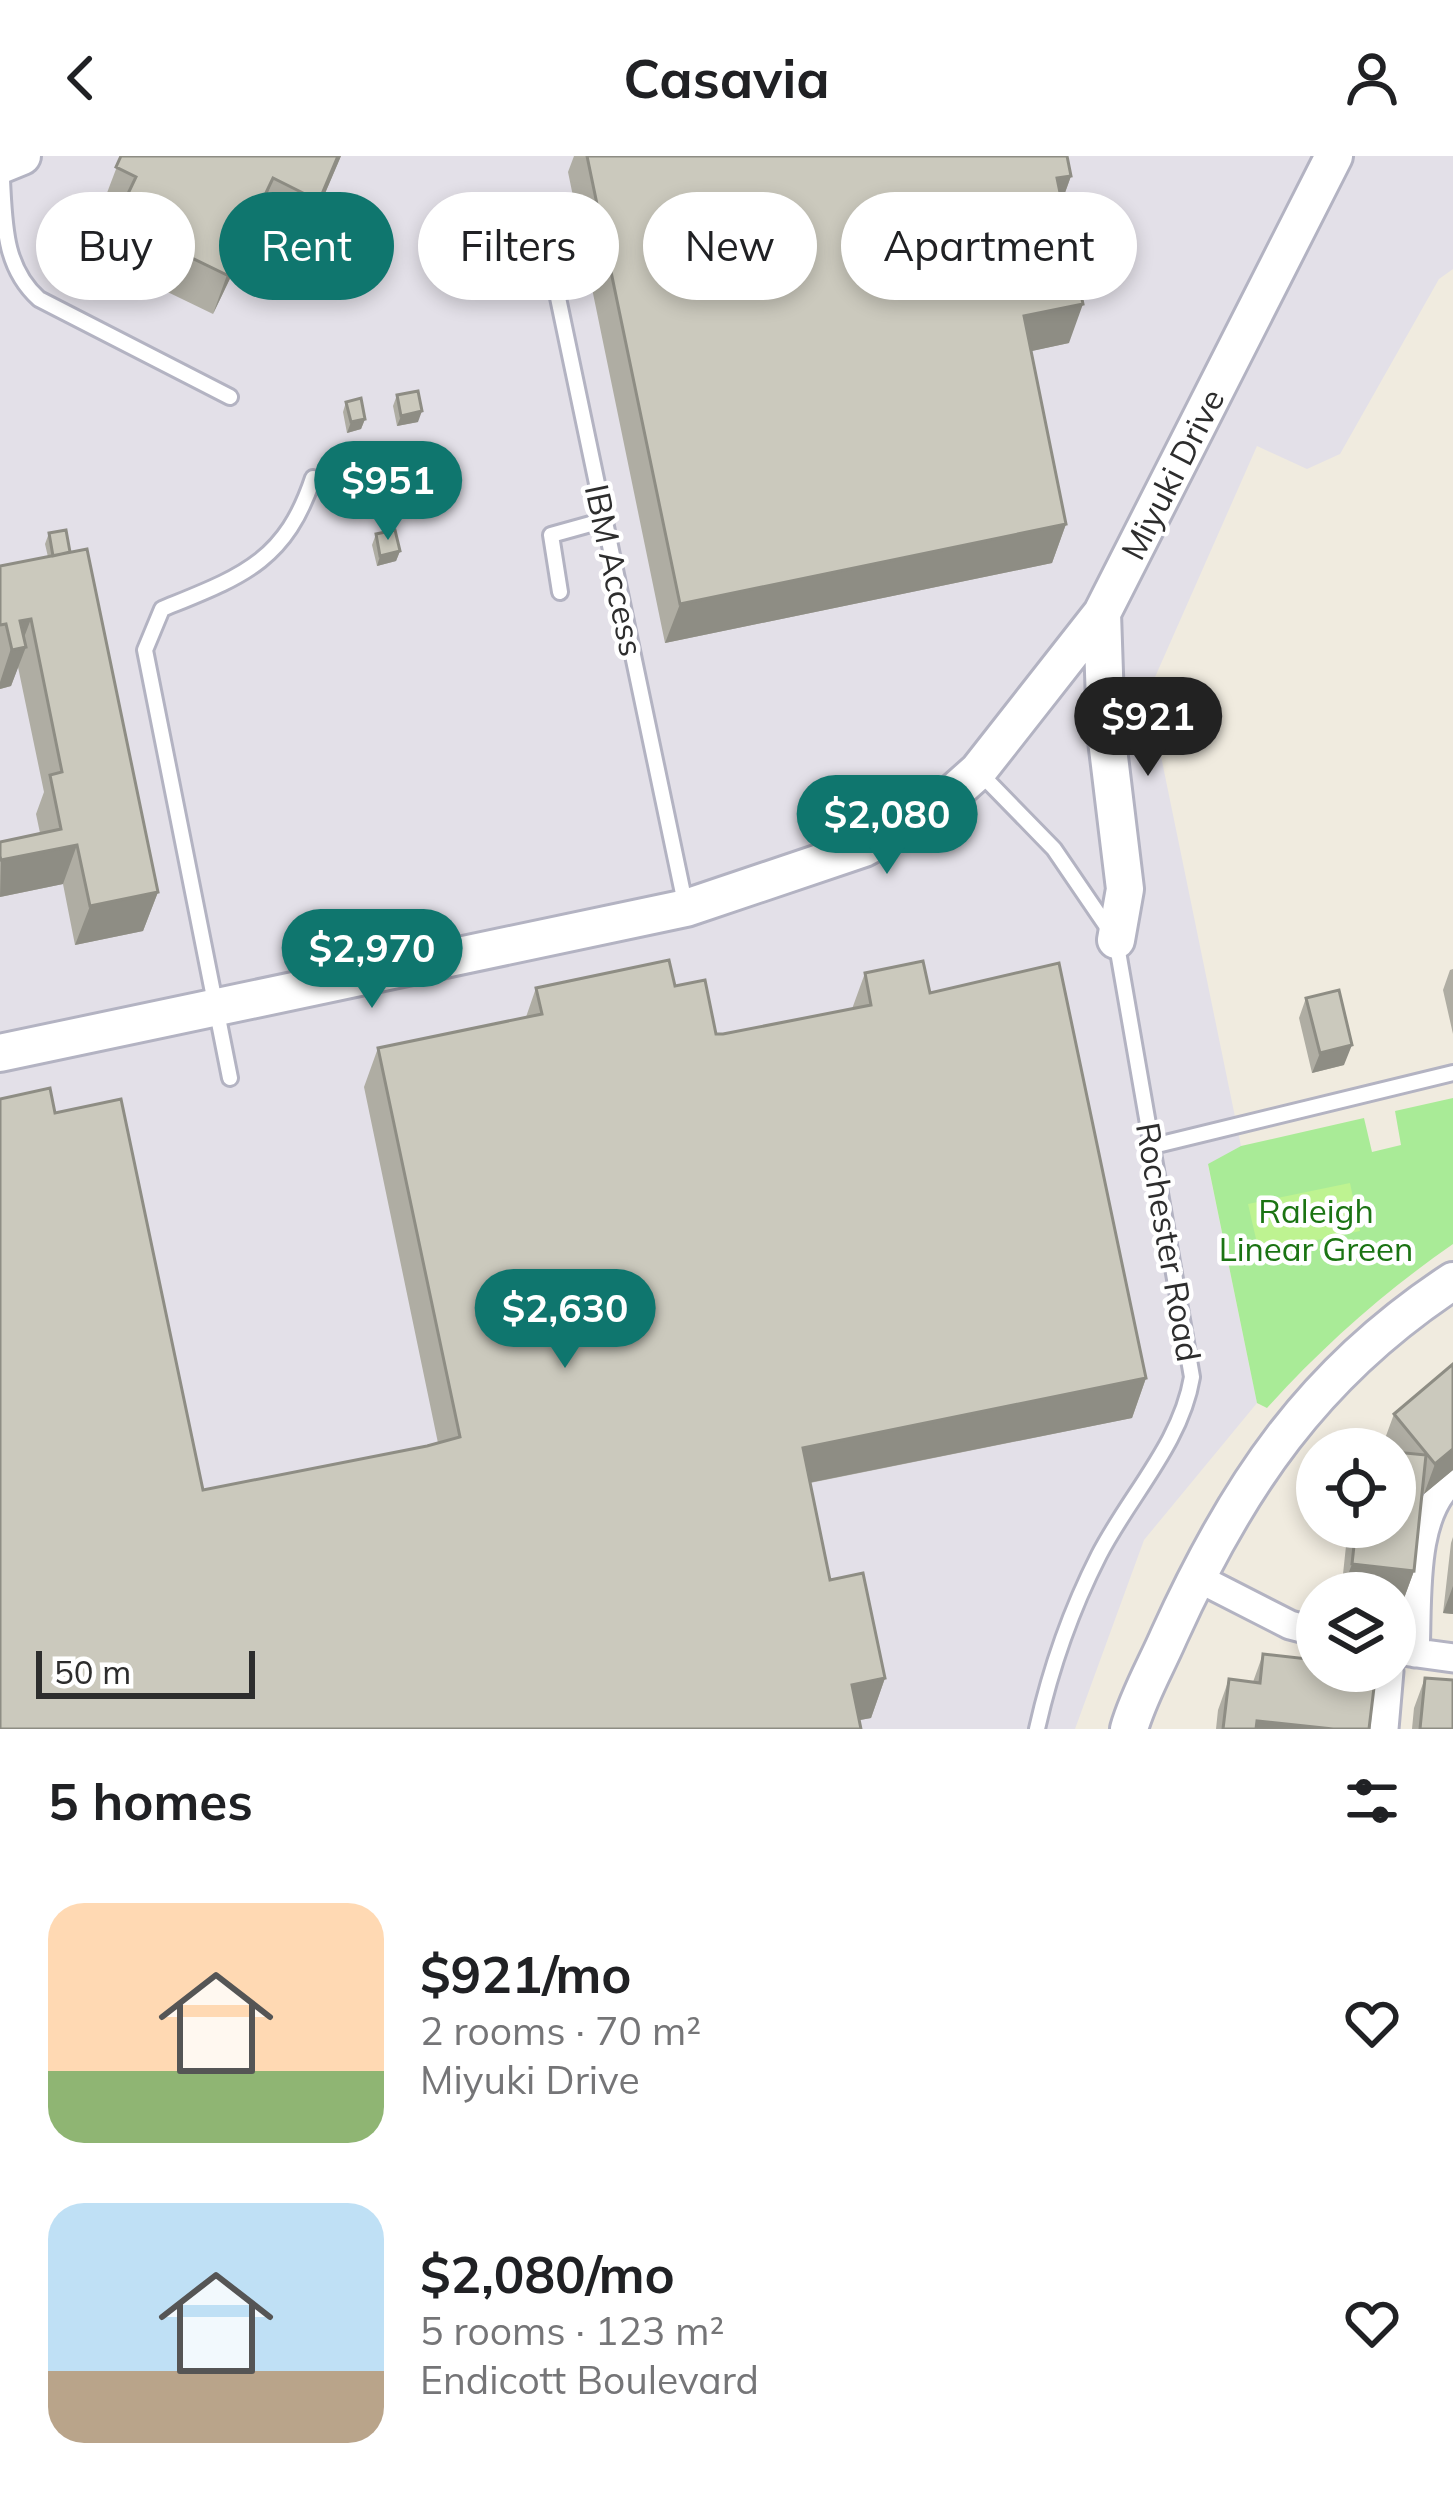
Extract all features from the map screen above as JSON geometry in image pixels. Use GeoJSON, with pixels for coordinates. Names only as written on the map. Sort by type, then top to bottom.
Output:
{"type":"FeatureCollection","features":[{"type":"Feature","properties":{"kind":"street"},"geometry":{"type":"LineString","coordinates":[[0,165],[22,156]]}},
{"type":"Feature","properties":{"kind":"street","name":"Miyuki Drive"},"geometry":{"type":"LineString","coordinates":[[0,1053],[686,908],[864,848],[933,811],[978,771],[1102,613],[1334,156]]}},
{"type":"Feature","properties":{"kind":"street"},"geometry":{"type":"LineString","coordinates":[[1102,613],[1106,732],[1125,889],[1116,940]]}},
{"type":"Feature","properties":{"kind":"street"},"geometry":{"type":"LineString","coordinates":[[1129,1729],[1221,1523],[1337,1374],[1453,1281]]}},
{"type":"Feature","properties":{"kind":"street"},"geometry":{"type":"LineString","coordinates":[[1416,1614],[1440,1530],[1432,1507],[1453,1480]]}},
{"type":"Feature","properties":{"kind":"street"},"geometry":{"type":"LineString","coordinates":[[1196,1577],[1296,1626]]}},
{"type":"Feature","properties":{"kind":"street"},"geometry":{"type":"LineString","coordinates":[[1416,1653],[1453,1658]]}},
{"type":"Feature","properties":{"kind":"street"},"geometry":{"type":"LineString","coordinates":[[1384,1729],[1387,1692]]}},
{"type":"Feature","properties":{"kind":"lane"},"geometry":{"type":"LineString","coordinates":[[0,165],[7,241],[25,286],[39,299],[230,397]]}},
{"type":"Feature","properties":{"kind":"lane","name":"IBM Access"},"geometry":{"type":"LineString","coordinates":[[559,300],[686,908]]}},
{"type":"Feature","properties":{"kind":"lane"},"geometry":{"type":"LineString","coordinates":[[230,1078],[150,676],[147,634],[162,609],[264,562],[280,548],[303,509],[313,478]]}},
{"type":"Feature","properties":{"kind":"lane"},"geometry":{"type":"LineString","coordinates":[[560,592],[551,535],[605,520]]}},
{"type":"Feature","properties":{"kind":"lane","name":"Rochester Road"},"geometry":{"type":"LineString","coordinates":[[978,771],[1054,849],[1116,940],[1192,1377],[1185,1417],[1098,1558],[1065,1636],[1037,1729]]}},
{"type":"Feature","properties":{"kind":"lane"},"geometry":{"type":"LineString","coordinates":[[1154,1146],[1453,1073]]}},
{"type":"Feature","properties":{"kind":"shaded area"},"geometry":{"type":"Polygon","coordinates":[[[0,156],[1453,156],[1453,269],[1439,279],[1340,454],[1307,469],[1257,446],[1148,693],[1241,1146],[1208,1165],[1257,1403],[1144,1540],[1075,1729],[0,1729],[0,156]]]}},
{"type":"Feature","properties":{"kind":"green space","name":"Raleigh Linear Green"},"geometry":{"type":"Polygon","coordinates":[[[1453,1098],[1453,1244],[1355,1321],[1267,1408],[1257,1403],[1208,1164],[1241,1146],[1364,1118],[1372,1152],[1401,1145],[1395,1111],[1453,1098]]]}},
{"type":"Feature","properties":{"kind":"green space"},"geometry":{"type":"Polygon","coordinates":[[[1350,1183],[1360,1231],[1259,1252],[1248,1204],[1350,1183]]]}},
{"type":"Feature","properties":{"kind":"building"},"geometry":{"type":"Polygon","coordinates":[[[121,156],[338,156],[323,192],[301,192],[273,178],[266,192],[219,192],[219,271],[195,260],[195,192],[129,192],[136,177],[116,167],[121,156]]]}},
{"type":"Feature","properties":{"kind":"building"},"geometry":{"type":"Polygon","coordinates":[[[587,156],[1067,156],[1071,176],[1057,178],[1060,192],[841,192],[841,300],[1082,300],[1083,304],[1024,316],[1066,524],[680,604],[617,300],[619,192],[594,192],[587,156]]]}},
{"type":"Feature","properties":{"kind":"building"},"geometry":{"type":"Polygon","coordinates":[[[418,391],[422,411],[401,416],[397,395],[418,391]]]}},
{"type":"Feature","properties":{"kind":"building"},"geometry":{"type":"Polygon","coordinates":[[[361,398],[365,419],[351,422],[346,402],[361,398]]]}},
{"type":"Feature","properties":{"kind":"building"},"geometry":{"type":"Polygon","coordinates":[[[66,530],[70,552],[53,556],[49,533],[66,530]]]}},
{"type":"Feature","properties":{"kind":"building"},"geometry":{"type":"Polygon","coordinates":[[[395,530],[400,551],[380,556],[376,534],[395,530]]]}},
{"type":"Feature","properties":{"kind":"building"},"geometry":{"type":"Polygon","coordinates":[[[87,549],[158,892],[90,906],[77,845],[1,860],[0,856],[0,842],[61,829],[50,775],[62,772],[31,619],[20,621],[26,647],[12,650],[6,624],[0,625],[0,566],[87,549]]]}},
{"type":"Feature","properties":{"kind":"building"},"geometry":{"type":"Polygon","coordinates":[[[669,960],[675,986],[705,980],[716,1034],[871,1005],[865,973],[923,961],[930,993],[1059,963],[1146,1378],[803,1448],[830,1580],[863,1573],[885,1678],[852,1685],[861,1729],[0,1729],[0,1099],[50,1088],[55,1113],[121,1099],[203,1490],[427,1446],[460,1437],[378,1048],[542,1014],[536,988],[669,960]]]}},
{"type":"Feature","properties":{"kind":"building"},"geometry":{"type":"Polygon","coordinates":[[[1339,990],[1352,1045],[1320,1053],[1306,998],[1339,990]]]}},
{"type":"Feature","properties":{"kind":"building"},"geometry":{"type":"Polygon","coordinates":[[[1453,1364],[1453,1449],[1435,1464],[1416,1441],[1416,1428],[1405,1428],[1394,1414],[1453,1364]]]}},
{"type":"Feature","properties":{"kind":"building"},"geometry":{"type":"Polygon","coordinates":[[[1416,1454],[1426,1455],[1414,1571],[1352,1564],[1354,1548],[1416,1548],[1416,1454]]]}},
{"type":"Feature","properties":{"kind":"building"},"geometry":{"type":"Polygon","coordinates":[[[1263,1654],[1296,1658],[1296,1692],[1373,1692],[1369,1729],[1257,1721],[1256,1729],[1223,1729],[1229,1679],[1260,1683],[1263,1654]]]}},
{"type":"Feature","properties":{"kind":"building"},"geometry":{"type":"Polygon","coordinates":[[[1425,1678],[1453,1680],[1453,1729],[1420,1729],[1425,1678]]]}}]}
